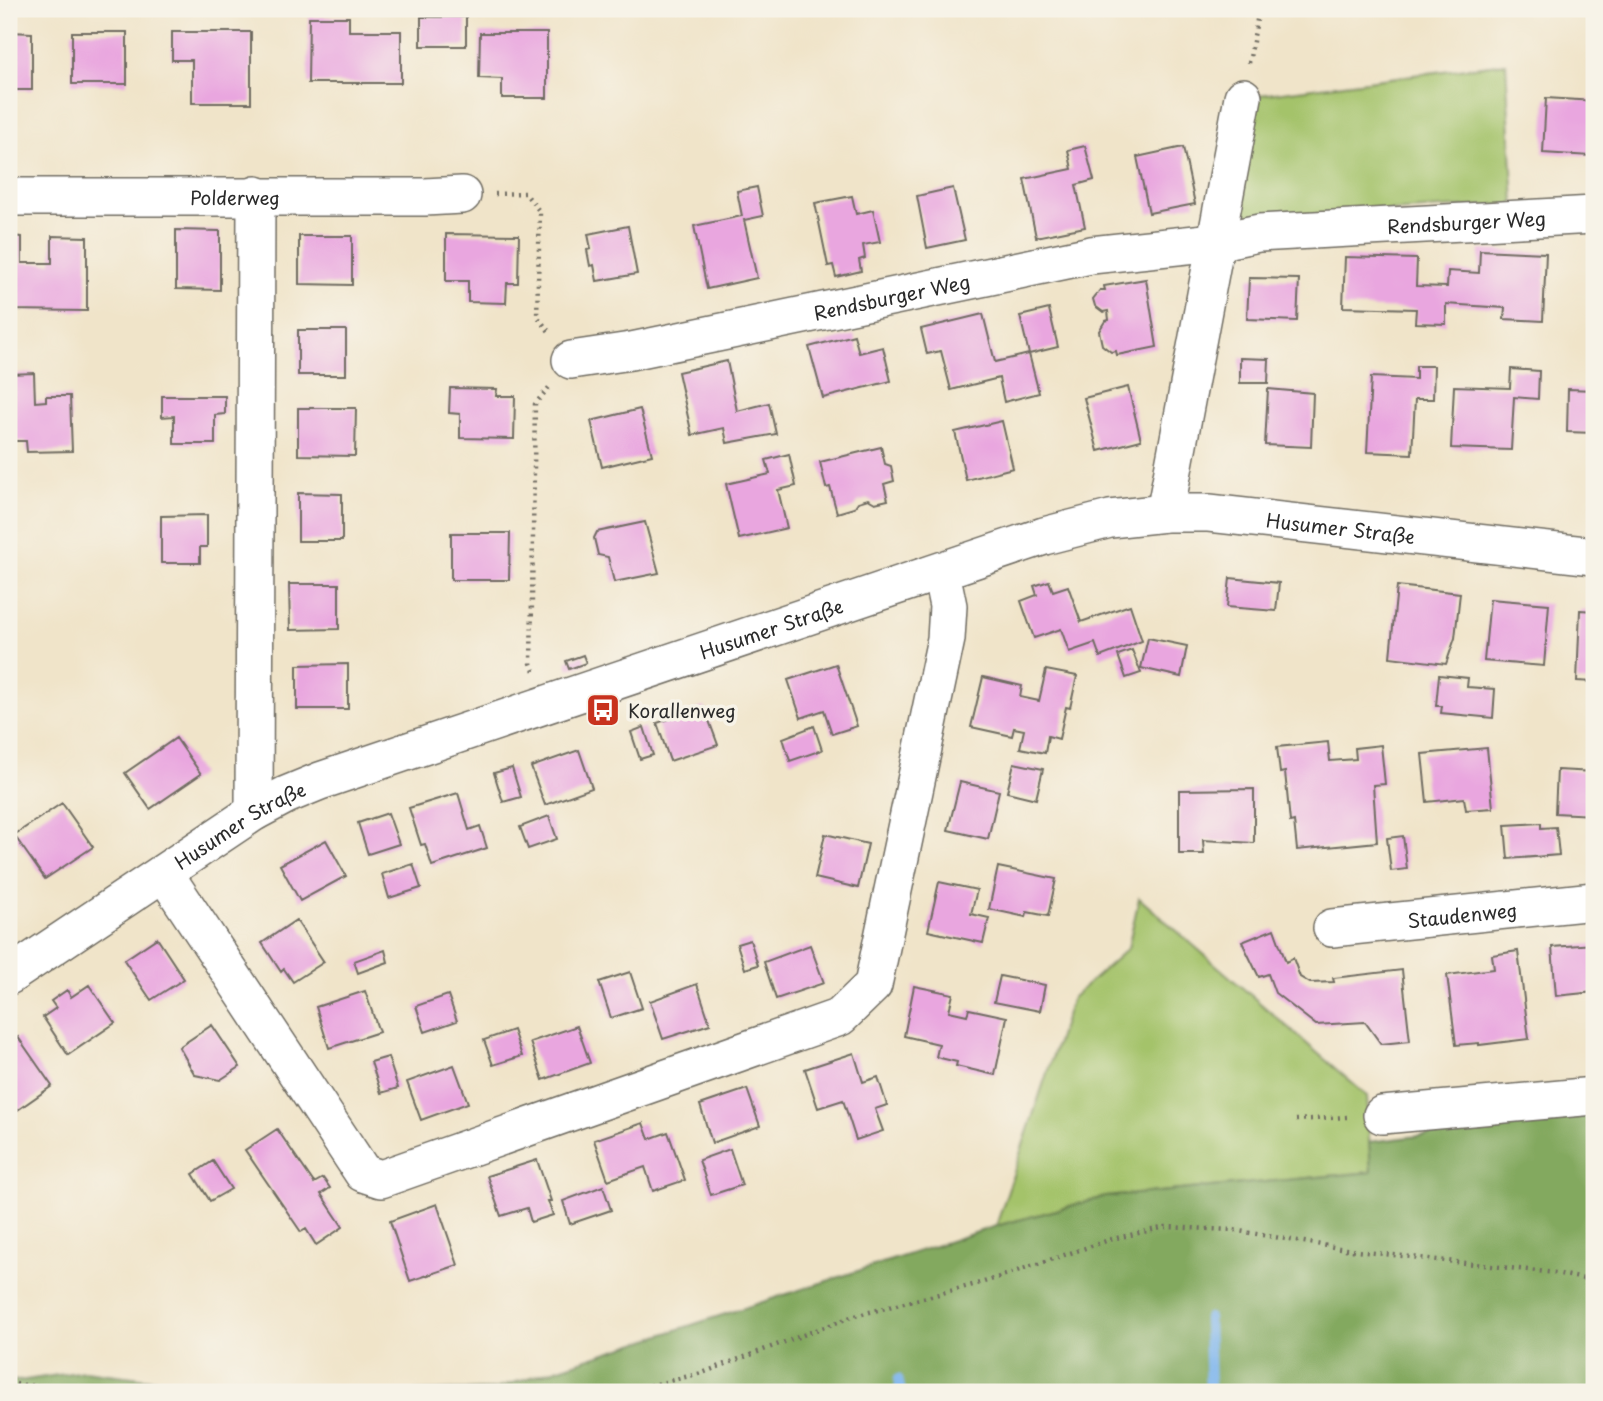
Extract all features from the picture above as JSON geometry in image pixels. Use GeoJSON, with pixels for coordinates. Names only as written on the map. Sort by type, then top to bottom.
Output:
{"type":"FeatureCollection","features":[{"type":"Feature","properties":{"kind":"street"},"geometry":{"type":"LineString","coordinates":[[1165,513],[1243,97]]}},
{"type":"Feature","properties":{"kind":"street"},"geometry":{"type":"LineString","coordinates":[[254,812],[256,195]]}},
{"type":"Feature","properties":{"kind":"street","name":"Polderweg"},"geometry":{"type":"LineString","coordinates":[[9,197],[461,195]]}},
{"type":"Feature","properties":{"kind":"street","name":"Rendsburger Weg"},"geometry":{"type":"LineString","coordinates":[[571,360],[631,351],[1091,255],[1215,242],[1259,233],[1594,215]]}},
{"type":"Feature","properties":{"kind":"street","name":"Husumer Straße"},"geometry":{"type":"LineString","coordinates":[[9,976],[254,812],[286,795],[320,781],[1044,536],[1110,519],[1165,513],[1209,513],[1594,556]]}},
{"type":"Feature","properties":{"kind":"street"},"geometry":{"type":"LineString","coordinates":[[164,873],[363,1173],[381,1179],[840,1017],[873,985],[946,639],[948,606],[941,572]]}},
{"type":"Feature","properties":{"kind":"street","name":"Staudenweg"},"geometry":{"type":"LineString","coordinates":[[1332,928],[1594,901]]}},
{"type":"Feature","properties":{"kind":"street"},"geometry":{"type":"LineString","coordinates":[[1382,1115],[1594,1096]]}},
{"type":"Feature","properties":{"kind":"path"},"geometry":{"type":"LineString","coordinates":[[1243,97],[1259,9]]}},
{"type":"Feature","properties":{"kind":"path"},"geometry":{"type":"LineString","coordinates":[[525,193],[540,212],[537,316],[571,360],[535,404],[531,663],[545,706]]}},
{"type":"Feature","properties":{"kind":"path"},"geometry":{"type":"LineString","coordinates":[[1296,1120],[1382,1115]]}},
{"type":"Feature","properties":{"kind":"path"},"geometry":{"type":"LineString","coordinates":[[623,1392],[702,1373],[851,1317],[984,1282],[1112,1239],[1167,1227],[1233,1230],[1357,1251],[1555,1273],[1594,1281]]}},
{"type":"Feature","properties":{"kind":"path"},"geometry":{"type":"LineString","coordinates":[[9,1383],[81,1392]]}},
{"type":"Feature","properties":{"kind":"green space"},"geometry":{"type":"Polygon","coordinates":[[[1506,63],[1514,204],[1246,219],[1231,209],[1252,96],[1506,63]]]}},
{"type":"Feature","properties":{"kind":"green space"},"geometry":{"type":"Polygon","coordinates":[[[1139,898],[1367,1096],[1371,1172],[1105,1197],[996,1226],[1072,998],[1128,948],[1139,898]]]}},
{"type":"Feature","properties":{"kind":"green space"},"geometry":{"type":"Polygon","coordinates":[[[1594,1115],[1594,1392],[408,1392],[495,1389],[996,1226],[1105,1197],[1371,1172],[1369,1142],[1594,1115]]]}},
{"type":"Feature","properties":{"kind":"green space"},"geometry":{"type":"Polygon","coordinates":[[[84,1371],[255,1392],[9,1392],[9,1380],[19,1381],[84,1371]]]}},
{"type":"Feature","properties":{"kind":"building"},"geometry":{"type":"Polygon","coordinates":[[[309,17],[349,17],[349,31],[401,31],[401,83],[308,83],[309,17]]]}},
{"type":"Feature","properties":{"kind":"building"},"geometry":{"type":"Polygon","coordinates":[[[421,17],[466,17],[466,46],[421,46],[421,17]]]}},
{"type":"Feature","properties":{"kind":"building"},"geometry":{"type":"Polygon","coordinates":[[[9,32],[32,33],[32,90],[9,90],[9,32]]]}},
{"type":"Feature","properties":{"kind":"building"},"geometry":{"type":"Polygon","coordinates":[[[72,32],[127,32],[127,84],[72,84],[72,32]]]}},
{"type":"Feature","properties":{"kind":"building"},"geometry":{"type":"Polygon","coordinates":[[[172,32],[251,32],[251,103],[192,103],[192,60],[172,60],[172,32]]]}},
{"type":"Feature","properties":{"kind":"building"},"geometry":{"type":"Polygon","coordinates":[[[480,33],[547,33],[547,98],[502,98],[502,79],[479,78],[480,33]]]}},
{"type":"Feature","properties":{"kind":"building"},"geometry":{"type":"Polygon","coordinates":[[[1546,98],[1594,101],[1591,156],[1543,153],[1546,98]]]}},
{"type":"Feature","properties":{"kind":"building"},"geometry":{"type":"Polygon","coordinates":[[[1085,146],[1094,180],[1076,185],[1085,227],[1036,237],[1024,179],[1072,169],[1068,150],[1085,146]]]}},
{"type":"Feature","properties":{"kind":"building"},"geometry":{"type":"Polygon","coordinates":[[[1183,147],[1195,204],[1149,213],[1137,157],[1183,147]]]}},
{"type":"Feature","properties":{"kind":"building"},"geometry":{"type":"Polygon","coordinates":[[[757,187],[763,216],[744,220],[757,278],[707,289],[694,226],[742,216],[737,191],[757,187]]]}},
{"type":"Feature","properties":{"kind":"building"},"geometry":{"type":"Polygon","coordinates":[[[953,188],[965,240],[927,248],[917,196],[953,188]]]}},
{"type":"Feature","properties":{"kind":"building"},"geometry":{"type":"Polygon","coordinates":[[[852,196],[856,214],[873,210],[880,242],[863,245],[865,258],[859,260],[861,271],[836,277],[833,265],[828,266],[815,203],[852,196]]]}},
{"type":"Feature","properties":{"kind":"building"},"geometry":{"type":"Polygon","coordinates":[[[628,226],[637,274],[597,281],[594,265],[590,266],[588,234],[628,226]]]}},
{"type":"Feature","properties":{"kind":"building"},"geometry":{"type":"Polygon","coordinates":[[[176,230],[220,231],[220,290],[176,289],[176,230]]]}},
{"type":"Feature","properties":{"kind":"building"},"geometry":{"type":"Polygon","coordinates":[[[446,234],[519,235],[518,283],[507,283],[506,303],[468,302],[468,281],[446,281],[446,234]]]}},
{"type":"Feature","properties":{"kind":"building"},"geometry":{"type":"Polygon","coordinates":[[[9,236],[22,237],[22,263],[52,263],[52,236],[87,237],[87,311],[9,310],[9,236]]]}},
{"type":"Feature","properties":{"kind":"building"},"geometry":{"type":"Polygon","coordinates":[[[299,236],[352,236],[352,285],[299,284],[299,236]]]}},
{"type":"Feature","properties":{"kind":"building"},"geometry":{"type":"Polygon","coordinates":[[[1480,250],[1546,253],[1543,321],[1504,319],[1505,308],[1446,304],[1446,324],[1415,323],[1416,309],[1343,307],[1345,257],[1417,259],[1416,286],[1447,287],[1448,271],[1479,273],[1480,250]]]}},
{"type":"Feature","properties":{"kind":"building"},"geometry":{"type":"Polygon","coordinates":[[[1249,278],[1299,279],[1297,321],[1247,319],[1249,278]]]}},
{"type":"Feature","properties":{"kind":"building"},"geometry":{"type":"Polygon","coordinates":[[[1146,279],[1157,347],[1117,355],[1116,351],[1111,352],[1102,345],[1099,331],[1105,321],[1109,320],[1108,311],[1103,312],[1095,306],[1093,299],[1100,290],[1105,290],[1104,286],[1146,279]]]}},
{"type":"Feature","properties":{"kind":"building"},"geometry":{"type":"Polygon","coordinates":[[[1049,309],[1058,347],[1029,354],[1020,316],[1049,309]]]}},
{"type":"Feature","properties":{"kind":"building"},"geometry":{"type":"Polygon","coordinates":[[[983,314],[995,362],[1029,354],[1039,393],[1004,402],[999,378],[951,390],[941,351],[927,354],[921,329],[983,314]]]}},
{"type":"Feature","properties":{"kind":"building"},"geometry":{"type":"Polygon","coordinates":[[[298,330],[346,330],[346,375],[298,375],[298,330]]]}},
{"type":"Feature","properties":{"kind":"building"},"geometry":{"type":"Polygon","coordinates":[[[854,335],[859,353],[883,347],[891,381],[823,398],[809,347],[854,335]]]}},
{"type":"Feature","properties":{"kind":"building"},"geometry":{"type":"Polygon","coordinates":[[[1240,358],[1269,359],[1268,383],[1240,383],[1240,358]]]}},
{"type":"Feature","properties":{"kind":"building"},"geometry":{"type":"Polygon","coordinates":[[[727,361],[737,411],[769,403],[776,434],[727,443],[724,428],[692,435],[678,372],[727,361]]]}},
{"type":"Feature","properties":{"kind":"building"},"geometry":{"type":"Polygon","coordinates":[[[1416,366],[1434,366],[1433,399],[1415,399],[1412,454],[1367,452],[1371,377],[1416,379],[1416,366]]]}},
{"type":"Feature","properties":{"kind":"building"},"geometry":{"type":"Polygon","coordinates":[[[1511,369],[1539,371],[1538,399],[1514,397],[1511,450],[1451,448],[1454,386],[1510,388],[1511,369]]]}},
{"type":"Feature","properties":{"kind":"building"},"geometry":{"type":"Polygon","coordinates":[[[34,373],[35,402],[46,401],[46,396],[70,396],[72,451],[27,452],[26,441],[9,441],[9,374],[34,373]]]}},
{"type":"Feature","properties":{"kind":"building"},"geometry":{"type":"Polygon","coordinates":[[[1128,387],[1141,440],[1098,451],[1084,398],[1128,387]]]}},
{"type":"Feature","properties":{"kind":"building"},"geometry":{"type":"Polygon","coordinates":[[[450,388],[497,389],[496,396],[515,396],[514,439],[460,438],[460,414],[449,413],[450,388]]]}},
{"type":"Feature","properties":{"kind":"building"},"geometry":{"type":"Polygon","coordinates":[[[1268,389],[1313,393],[1311,447],[1265,445],[1268,389]]]}},
{"type":"Feature","properties":{"kind":"building"},"geometry":{"type":"Polygon","coordinates":[[[1568,389],[1594,390],[1594,433],[1567,432],[1568,389]]]}},
{"type":"Feature","properties":{"kind":"building"},"geometry":{"type":"Polygon","coordinates":[[[162,396],[225,396],[225,414],[215,415],[215,444],[174,444],[174,416],[162,417],[162,396]]]}},
{"type":"Feature","properties":{"kind":"building"},"geometry":{"type":"Polygon","coordinates":[[[298,408],[356,408],[355,456],[298,455],[298,408]]]}},
{"type":"Feature","properties":{"kind":"building"},"geometry":{"type":"Polygon","coordinates":[[[640,409],[652,455],[602,467],[591,421],[640,409]]]}},
{"type":"Feature","properties":{"kind":"building"},"geometry":{"type":"Polygon","coordinates":[[[1002,421],[1013,468],[966,480],[955,432],[1002,421]]]}},
{"type":"Feature","properties":{"kind":"building"},"geometry":{"type":"Polygon","coordinates":[[[881,447],[885,464],[891,466],[894,481],[884,484],[888,500],[875,503],[868,499],[858,502],[854,508],[837,513],[830,487],[826,488],[820,462],[881,447]]]}},
{"type":"Feature","properties":{"kind":"building"},"geometry":{"type":"Polygon","coordinates":[[[789,454],[796,486],[778,490],[787,528],[739,539],[726,484],[770,474],[766,460],[789,454]]]}},
{"type":"Feature","properties":{"kind":"building"},"geometry":{"type":"Polygon","coordinates":[[[298,493],[342,494],[342,541],[298,541],[298,493]]]}},
{"type":"Feature","properties":{"kind":"building"},"geometry":{"type":"Polygon","coordinates":[[[207,515],[207,547],[200,547],[200,563],[161,563],[161,516],[207,515]]]}},
{"type":"Feature","properties":{"kind":"building"},"geometry":{"type":"Polygon","coordinates":[[[645,522],[659,573],[614,582],[608,557],[598,555],[594,538],[597,532],[645,522]]]}},
{"type":"Feature","properties":{"kind":"building"},"geometry":{"type":"Polygon","coordinates":[[[451,533],[510,533],[509,580],[451,580],[451,533]]]}},
{"type":"Feature","properties":{"kind":"building"},"geometry":{"type":"Polygon","coordinates":[[[1230,578],[1279,583],[1276,611],[1227,607],[1230,578]]]}},
{"type":"Feature","properties":{"kind":"building"},"geometry":{"type":"Polygon","coordinates":[[[1049,581],[1053,591],[1068,586],[1081,622],[1130,605],[1142,641],[1100,657],[1095,643],[1069,652],[1061,629],[1034,638],[1021,601],[1037,595],[1034,586],[1049,581]]]}},
{"type":"Feature","properties":{"kind":"building"},"geometry":{"type":"Polygon","coordinates":[[[289,584],[339,584],[339,629],[290,630],[289,584]]]}},
{"type":"Feature","properties":{"kind":"building"},"geometry":{"type":"Polygon","coordinates":[[[1397,586],[1460,593],[1455,638],[1446,664],[1390,657],[1397,586]]]}},
{"type":"Feature","properties":{"kind":"building"},"geometry":{"type":"Polygon","coordinates":[[[1490,599],[1549,604],[1544,666],[1484,661],[1490,599]]]}},
{"type":"Feature","properties":{"kind":"building"},"geometry":{"type":"Polygon","coordinates":[[[1580,610],[1594,611],[1594,682],[1577,681],[1580,610]]]}},
{"type":"Feature","properties":{"kind":"building"},"geometry":{"type":"Polygon","coordinates":[[[1148,638],[1187,646],[1181,677],[1141,668],[1148,638]]]}},
{"type":"Feature","properties":{"kind":"building"},"geometry":{"type":"Polygon","coordinates":[[[1132,650],[1141,673],[1126,678],[1118,655],[1132,650]]]}},
{"type":"Feature","properties":{"kind":"building"},"geometry":{"type":"Polygon","coordinates":[[[583,655],[586,663],[569,669],[566,661],[583,655]]]}},
{"type":"Feature","properties":{"kind":"building"},"geometry":{"type":"Polygon","coordinates":[[[348,664],[348,709],[297,709],[297,665],[348,664]]]}},
{"type":"Feature","properties":{"kind":"building"},"geometry":{"type":"Polygon","coordinates":[[[836,664],[857,726],[832,734],[824,710],[801,718],[788,680],[836,664]]]}},
{"type":"Feature","properties":{"kind":"building"},"geometry":{"type":"Polygon","coordinates":[[[1046,670],[1077,676],[1059,739],[1048,736],[1045,753],[1020,748],[1024,730],[1014,728],[1012,736],[971,727],[983,677],[1022,686],[1020,697],[1039,701],[1046,670]]]}},
{"type":"Feature","properties":{"kind":"building"},"geometry":{"type":"Polygon","coordinates":[[[1439,675],[1468,678],[1467,687],[1495,689],[1493,718],[1441,713],[1442,706],[1436,706],[1439,675]]]}},
{"type":"Feature","properties":{"kind":"building"},"geometry":{"type":"Polygon","coordinates":[[[704,707],[718,745],[670,761],[657,723],[704,707]]]}},
{"type":"Feature","properties":{"kind":"building"},"geometry":{"type":"Polygon","coordinates":[[[814,726],[822,750],[790,761],[783,738],[814,726]]]}},
{"type":"Feature","properties":{"kind":"building"},"geometry":{"type":"Polygon","coordinates":[[[644,727],[653,755],[640,759],[631,732],[644,727]]]}},
{"type":"Feature","properties":{"kind":"building"},"geometry":{"type":"Polygon","coordinates":[[[176,738],[201,774],[150,809],[125,773],[176,738]]]}},
{"type":"Feature","properties":{"kind":"building"},"geometry":{"type":"Polygon","coordinates":[[[1328,742],[1330,761],[1356,759],[1355,748],[1381,745],[1385,784],[1373,785],[1377,842],[1297,850],[1294,821],[1290,822],[1285,772],[1280,773],[1277,747],[1328,742]]]}},
{"type":"Feature","properties":{"kind":"building"},"geometry":{"type":"Polygon","coordinates":[[[1487,748],[1493,808],[1466,810],[1464,798],[1427,802],[1422,754],[1487,748]]]}},
{"type":"Feature","properties":{"kind":"building"},"geometry":{"type":"Polygon","coordinates":[[[579,750],[592,788],[545,805],[531,767],[579,750]]]}},
{"type":"Feature","properties":{"kind":"building"},"geometry":{"type":"Polygon","coordinates":[[[1014,763],[1043,769],[1036,799],[1007,792],[1014,763]]]}},
{"type":"Feature","properties":{"kind":"building"},"geometry":{"type":"Polygon","coordinates":[[[512,768],[521,797],[503,802],[494,773],[512,768]]]}},
{"type":"Feature","properties":{"kind":"building"},"geometry":{"type":"Polygon","coordinates":[[[1557,770],[1594,772],[1594,815],[1555,813],[1557,770]]]}},
{"type":"Feature","properties":{"kind":"building"},"geometry":{"type":"Polygon","coordinates":[[[960,782],[999,791],[988,839],[948,830],[960,782]]]}},
{"type":"Feature","properties":{"kind":"building"},"geometry":{"type":"Polygon","coordinates":[[[1254,789],[1254,843],[1203,840],[1204,854],[1179,854],[1179,790],[1254,789]]]}},
{"type":"Feature","properties":{"kind":"building"},"geometry":{"type":"Polygon","coordinates":[[[458,793],[469,830],[480,826],[487,848],[432,866],[425,844],[421,845],[409,808],[458,793]]]}},
{"type":"Feature","properties":{"kind":"building"},"geometry":{"type":"Polygon","coordinates":[[[62,803],[93,847],[45,879],[14,835],[62,803]]]}},
{"type":"Feature","properties":{"kind":"building"},"geometry":{"type":"Polygon","coordinates":[[[388,813],[399,844],[368,854],[358,823],[388,813]]]}},
{"type":"Feature","properties":{"kind":"building"},"geometry":{"type":"Polygon","coordinates":[[[549,816],[557,839],[528,849],[520,827],[549,816]]]}},
{"type":"Feature","properties":{"kind":"building"},"geometry":{"type":"Polygon","coordinates":[[[1541,823],[1541,828],[1556,827],[1559,855],[1508,859],[1505,825],[1541,823]]]}},
{"type":"Feature","properties":{"kind":"building"},"geometry":{"type":"Polygon","coordinates":[[[825,834],[868,844],[858,888],[815,878],[825,834]]]}},
{"type":"Feature","properties":{"kind":"building"},"geometry":{"type":"Polygon","coordinates":[[[1403,836],[1407,869],[1391,871],[1387,838],[1403,836]]]}},
{"type":"Feature","properties":{"kind":"building"},"geometry":{"type":"Polygon","coordinates":[[[326,840],[346,876],[300,901],[280,865],[326,840]]]}},
{"type":"Feature","properties":{"kind":"building"},"geometry":{"type":"Polygon","coordinates":[[[413,864],[421,888],[389,898],[382,874],[413,864]]]}},
{"type":"Feature","properties":{"kind":"building"},"geometry":{"type":"Polygon","coordinates":[[[998,867],[1056,879],[1048,916],[1027,912],[1026,917],[989,909],[998,867]]]}},
{"type":"Feature","properties":{"kind":"building"},"geometry":{"type":"Polygon","coordinates":[[[939,882],[977,890],[971,914],[989,918],[983,943],[928,931],[939,882]]]}},
{"type":"Feature","properties":{"kind":"building"},"geometry":{"type":"Polygon","coordinates":[[[296,920],[324,962],[293,982],[284,969],[281,972],[262,943],[296,920]]]}},
{"type":"Feature","properties":{"kind":"building"},"geometry":{"type":"Polygon","coordinates":[[[1274,929],[1286,962],[1293,958],[1300,977],[1310,983],[1334,982],[1333,978],[1402,970],[1410,1041],[1381,1044],[1365,1022],[1316,1025],[1275,993],[1268,974],[1259,977],[1242,942],[1274,929]]]}},
{"type":"Feature","properties":{"kind":"building"},"geometry":{"type":"Polygon","coordinates":[[[157,938],[184,979],[151,1000],[124,960],[157,938]]]}},
{"type":"Feature","properties":{"kind":"building"},"geometry":{"type":"Polygon","coordinates":[[[750,940],[758,965],[745,969],[737,944],[750,940]]]}},
{"type":"Feature","properties":{"kind":"building"},"geometry":{"type":"Polygon","coordinates":[[[1594,944],[1594,992],[1556,996],[1552,947],[1594,944]]]}},
{"type":"Feature","properties":{"kind":"building"},"geometry":{"type":"Polygon","coordinates":[[[810,945],[824,983],[776,999],[764,962],[810,945]]]}},
{"type":"Feature","properties":{"kind":"building"},"geometry":{"type":"Polygon","coordinates":[[[385,950],[388,962],[358,973],[354,961],[385,950]]]}},
{"type":"Feature","properties":{"kind":"building"},"geometry":{"type":"Polygon","coordinates":[[[1518,951],[1529,1039],[1456,1045],[1447,975],[1494,969],[1492,955],[1518,951]]]}},
{"type":"Feature","properties":{"kind":"building"},"geometry":{"type":"Polygon","coordinates":[[[630,972],[642,1008],[611,1018],[599,982],[630,972]]]}},
{"type":"Feature","properties":{"kind":"building"},"geometry":{"type":"Polygon","coordinates":[[[1000,976],[1045,985],[1040,1011],[994,1002],[1000,976]]]}},
{"type":"Feature","properties":{"kind":"building"},"geometry":{"type":"Polygon","coordinates":[[[697,984],[710,1024],[663,1039],[650,1001],[697,984]]]}},
{"type":"Feature","properties":{"kind":"building"},"geometry":{"type":"Polygon","coordinates":[[[89,985],[115,1023],[68,1055],[43,1017],[56,1008],[51,1001],[67,990],[71,997],[89,985]]]}},
{"type":"Feature","properties":{"kind":"building"},"geometry":{"type":"Polygon","coordinates":[[[914,986],[953,994],[949,1011],[967,1015],[969,1009],[1007,1017],[995,1075],[956,1066],[957,1062],[936,1057],[939,1044],[904,1036],[914,986]]]}},
{"type":"Feature","properties":{"kind":"building"},"geometry":{"type":"Polygon","coordinates":[[[365,991],[379,1032],[329,1048],[316,1007],[365,991]]]}},
{"type":"Feature","properties":{"kind":"building"},"geometry":{"type":"Polygon","coordinates":[[[448,995],[457,1021],[425,1032],[416,1006],[448,995]]]}},
{"type":"Feature","properties":{"kind":"building"},"geometry":{"type":"Polygon","coordinates":[[[212,1025],[240,1067],[220,1080],[195,1075],[179,1047],[212,1025]]]}},
{"type":"Feature","properties":{"kind":"building"},"geometry":{"type":"Polygon","coordinates":[[[577,1026],[590,1063],[543,1080],[530,1042],[577,1026]]]}},
{"type":"Feature","properties":{"kind":"building"},"geometry":{"type":"Polygon","coordinates":[[[513,1030],[522,1056],[493,1065],[484,1040],[513,1030]]]}},
{"type":"Feature","properties":{"kind":"building"},"geometry":{"type":"Polygon","coordinates":[[[18,1037],[52,1086],[9,1116],[9,1044],[18,1037]]]}},
{"type":"Feature","properties":{"kind":"building"},"geometry":{"type":"Polygon","coordinates":[[[854,1053],[863,1082],[878,1077],[887,1105],[875,1109],[883,1131],[856,1140],[843,1100],[818,1108],[805,1069],[854,1053]]]}},
{"type":"Feature","properties":{"kind":"building"},"geometry":{"type":"Polygon","coordinates":[[[388,1057],[398,1088],[381,1093],[371,1062],[388,1057]]]}},
{"type":"Feature","properties":{"kind":"building"},"geometry":{"type":"Polygon","coordinates":[[[454,1065],[468,1103],[421,1120],[407,1082],[454,1065]]]}},
{"type":"Feature","properties":{"kind":"building"},"geometry":{"type":"Polygon","coordinates":[[[747,1089],[760,1126],[712,1143],[700,1105],[747,1089]]]}},
{"type":"Feature","properties":{"kind":"building"},"geometry":{"type":"Polygon","coordinates":[[[643,1123],[649,1139],[668,1132],[685,1180],[653,1191],[645,1167],[608,1180],[594,1140],[643,1123]]]}},
{"type":"Feature","properties":{"kind":"building"},"geometry":{"type":"Polygon","coordinates":[[[277,1129],[314,1183],[323,1178],[330,1188],[321,1194],[343,1227],[316,1245],[306,1229],[301,1232],[245,1150],[277,1129]]]}},
{"type":"Feature","properties":{"kind":"building"},"geometry":{"type":"Polygon","coordinates":[[[730,1149],[742,1185],[711,1195],[699,1160],[730,1149]]]}},
{"type":"Feature","properties":{"kind":"building"},"geometry":{"type":"Polygon","coordinates":[[[537,1160],[553,1215],[531,1222],[527,1208],[501,1216],[487,1176],[537,1160]]]}},
{"type":"Feature","properties":{"kind":"building"},"geometry":{"type":"Polygon","coordinates":[[[213,1161],[231,1189],[210,1201],[193,1174],[213,1161]]]}},
{"type":"Feature","properties":{"kind":"building"},"geometry":{"type":"Polygon","coordinates":[[[603,1186],[611,1210],[570,1224],[563,1201],[603,1186]]]}},
{"type":"Feature","properties":{"kind":"building"},"geometry":{"type":"Polygon","coordinates":[[[437,1204],[458,1265],[410,1281],[390,1221],[437,1204]]]}},
{"type":"Feature","properties":{"kind":"waterway"},"geometry":{"type":"LineString","coordinates":[[1208,1318],[1210,1392]]}},
{"type":"Feature","properties":{"kind":"waterway"},"geometry":{"type":"LineString","coordinates":[[898,1379],[901,1392]]}},
{"type":"Feature","properties":{"kind":"place","name":"Korallenweg"},"geometry":{"type":"Point","coordinates":[603,710]}}]}
